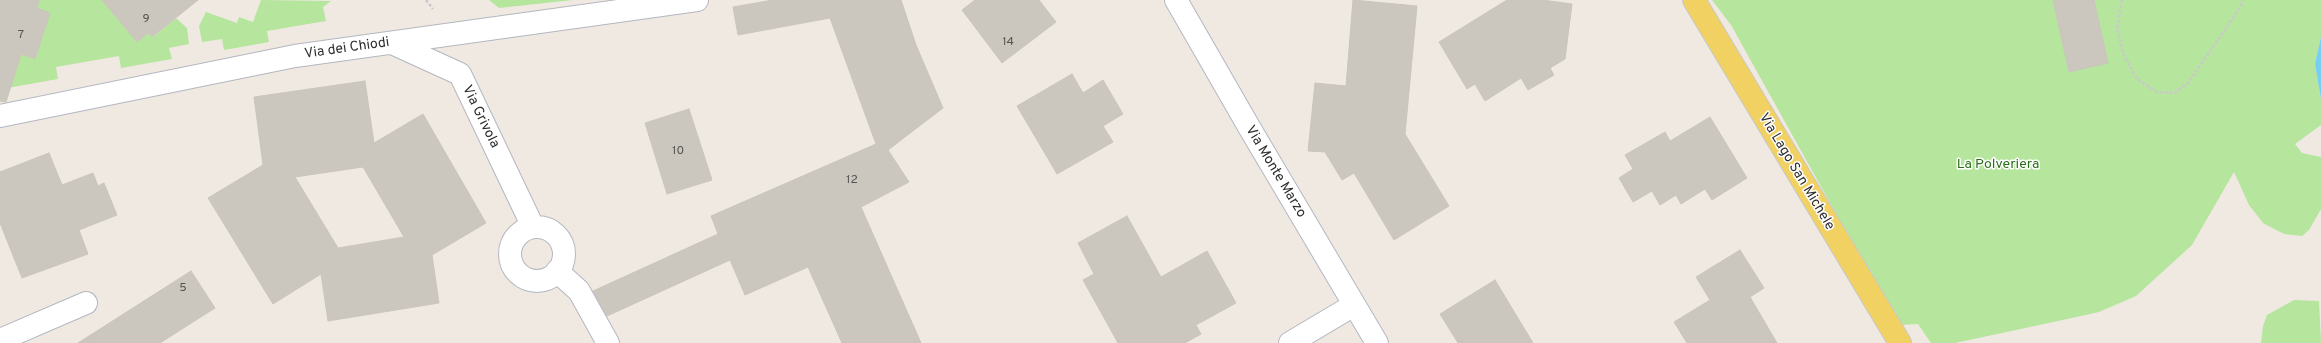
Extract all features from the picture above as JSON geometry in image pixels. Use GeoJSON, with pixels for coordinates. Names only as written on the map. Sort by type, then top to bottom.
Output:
{"type":"FeatureCollection","features":[{"type":"Feature","properties":{"kind":"main road","name":"Via Lago San Michele"},"geometry":{"type":"LineString","coordinates":[[1694,0],[1900,343]]}},
{"type":"Feature","properties":{"kind":"street","name":"Via dei Chiodi"},"geometry":{"type":"LineString","coordinates":[[0,116],[295,56],[697,0]]}},
{"type":"Feature","properties":{"kind":"street","name":"Via Monte Marzo"},"geometry":{"type":"LineString","coordinates":[[1176,0],[1253,134],[1377,343]]}},
{"type":"Feature","properties":{"kind":"street","name":"Via Grivola"},"geometry":{"type":"LineString","coordinates":[[392,43],[460,74],[533,227]]}},
{"type":"Feature","properties":{"kind":"street"},"geometry":{"type":"LineString","coordinates":[[533,227],[546,228],[557,235],[564,247],[564,260],[557,272],[550,278],[540,280],[530,279],[520,274],[514,266],[512,247],[516,237],[533,227]]}},
{"type":"Feature","properties":{"kind":"street"},"geometry":{"type":"LineString","coordinates":[[557,272],[579,291],[608,343]]}},
{"type":"Feature","properties":{"kind":"street"},"geometry":{"type":"LineString","coordinates":[[0,340],[86,303]]}},
{"type":"Feature","properties":{"kind":"street"},"geometry":{"type":"LineString","coordinates":[[1290,343],[1354,305]]}},
{"type":"Feature","properties":{"kind":"path"},"geometry":{"type":"LineString","coordinates":[[2122,0],[2117,28],[2123,53],[2137,79],[2156,92],[2174,93],[2188,83],[2239,9],[2243,0]]}},
{"type":"Feature","properties":{"kind":"green space"},"geometry":{"type":"Polygon","coordinates":[[[38,0],[113,0],[107,5],[137,42],[148,33],[153,37],[176,18],[187,28],[189,44],[169,48],[172,59],[121,68],[119,56],[56,67],[58,79],[7,88],[21,54],[35,59],[50,13],[37,8],[38,0]]]}},
{"type":"Feature","properties":{"kind":"green space"},"geometry":{"type":"Polygon","coordinates":[[[261,0],[331,1],[323,7],[326,21],[267,31],[269,42],[224,50],[222,39],[202,42],[199,26],[206,12],[237,23],[239,17],[253,22],[261,0]]]}},
{"type":"Feature","properties":{"kind":"green space"},"geometry":{"type":"Polygon","coordinates":[[[489,0],[573,0],[499,8],[489,0]]]}},
{"type":"Feature","properties":{"kind":"green space","name":"La Polveriera"},"geometry":{"type":"Polygon","coordinates":[[[1712,0],[2321,0],[2321,37],[2315,64],[2321,99],[2321,125],[2295,144],[2302,153],[2321,157],[2321,209],[2309,230],[2302,236],[2284,234],[2263,223],[2249,205],[2234,172],[2192,245],[2136,296],[2099,312],[1955,343],[1931,343],[1918,324],[1898,325],[1731,25],[1712,0]]]}},
{"type":"Feature","properties":{"kind":"green space"},"geometry":{"type":"Polygon","coordinates":[[[2294,300],[2319,301],[2321,343],[2261,343],[2263,326],[2267,315],[2294,300]]]}},
{"type":"Feature","properties":{"kind":"water"},"geometry":{"type":"Polygon","coordinates":[[[2321,37],[2321,99],[2315,64],[2321,37]]]}},
{"type":"Feature","properties":{"kind":"building"},"geometry":{"type":"Polygon","coordinates":[[[0,0],[39,0],[37,8],[50,13],[35,59],[21,54],[6,102],[0,101],[0,0]]]}},
{"type":"Feature","properties":{"kind":"building"},"geometry":{"type":"Polygon","coordinates":[[[102,0],[198,0],[152,37],[148,33],[137,42],[102,0]]]}},
{"type":"Feature","properties":{"kind":"building"},"geometry":{"type":"Polygon","coordinates":[[[773,0],[901,0],[916,45],[943,108],[888,150],[909,182],[861,207],[921,343],[842,343],[808,267],[745,295],[730,260],[607,316],[593,291],[718,234],[711,216],[876,144],[830,18],[738,35],[733,7],[773,0]]]}},
{"type":"Feature","properties":{"kind":"building"},"geometry":{"type":"Polygon","coordinates":[[[975,0],[1039,0],[1056,22],[1002,63],[962,10],[975,0]]]}},
{"type":"Feature","properties":{"kind":"building"},"geometry":{"type":"Polygon","coordinates":[[[1353,0],[1417,6],[1405,134],[1449,206],[1394,240],[1354,173],[1342,180],[1325,152],[1308,151],[1315,83],[1346,86],[1353,0]]]}},
{"type":"Feature","properties":{"kind":"building"},"geometry":{"type":"Polygon","coordinates":[[[1507,0],[1542,0],[1572,4],[1565,59],[1550,68],[1554,75],[1528,90],[1521,78],[1485,101],[1475,84],[1467,89],[1439,42],[1507,0]]]}},
{"type":"Feature","properties":{"kind":"building"},"geometry":{"type":"Polygon","coordinates":[[[2053,0],[2094,0],[2108,63],[2069,72],[2053,0]]]}},
{"type":"Feature","properties":{"kind":"building"},"geometry":{"type":"Polygon","coordinates":[[[1072,74],[1083,93],[1103,80],[1123,114],[1103,126],[1113,142],[1057,174],[1017,106],[1072,74]]]}},
{"type":"Feature","properties":{"kind":"building"},"geometry":{"type":"Polygon","coordinates":[[[365,81],[374,143],[423,114],[486,223],[432,255],[439,303],[328,321],[321,274],[273,304],[208,198],[263,165],[254,97],[365,81]],[[363,167],[295,177],[338,248],[404,237],[363,167]]]}},
{"type":"Feature","properties":{"kind":"building"},"geometry":{"type":"Polygon","coordinates":[[[689,109],[712,180],[667,194],[645,123],[689,109]]]}},
{"type":"Feature","properties":{"kind":"building"},"geometry":{"type":"Polygon","coordinates":[[[1710,117],[1747,178],[1712,200],[1705,189],[1681,204],[1676,195],[1660,205],[1652,191],[1633,202],[1619,178],[1633,169],[1625,155],[1665,132],[1670,141],[1710,117]]]}},
{"type":"Feature","properties":{"kind":"building"},"geometry":{"type":"Polygon","coordinates":[[[49,153],[62,185],[93,173],[98,186],[104,183],[117,215],[79,230],[88,254],[22,278],[0,223],[0,172],[49,153]]]}},
{"type":"Feature","properties":{"kind":"building"},"geometry":{"type":"Polygon","coordinates":[[[1127,216],[1161,277],[1207,251],[1236,303],[1196,325],[1201,334],[1185,343],[1118,343],[1083,280],[1094,274],[1078,243],[1127,216]]]}},
{"type":"Feature","properties":{"kind":"building"},"geometry":{"type":"Polygon","coordinates":[[[1740,250],[1764,288],[1750,297],[1777,343],[1687,343],[1674,322],[1710,300],[1696,277],[1740,250]]]}},
{"type":"Feature","properties":{"kind":"building"},"geometry":{"type":"Polygon","coordinates":[[[191,271],[215,308],[160,343],[78,343],[191,271]]]}},
{"type":"Feature","properties":{"kind":"building"},"geometry":{"type":"Polygon","coordinates":[[[1495,280],[1533,343],[1458,343],[1440,314],[1495,280]]]}}]}
